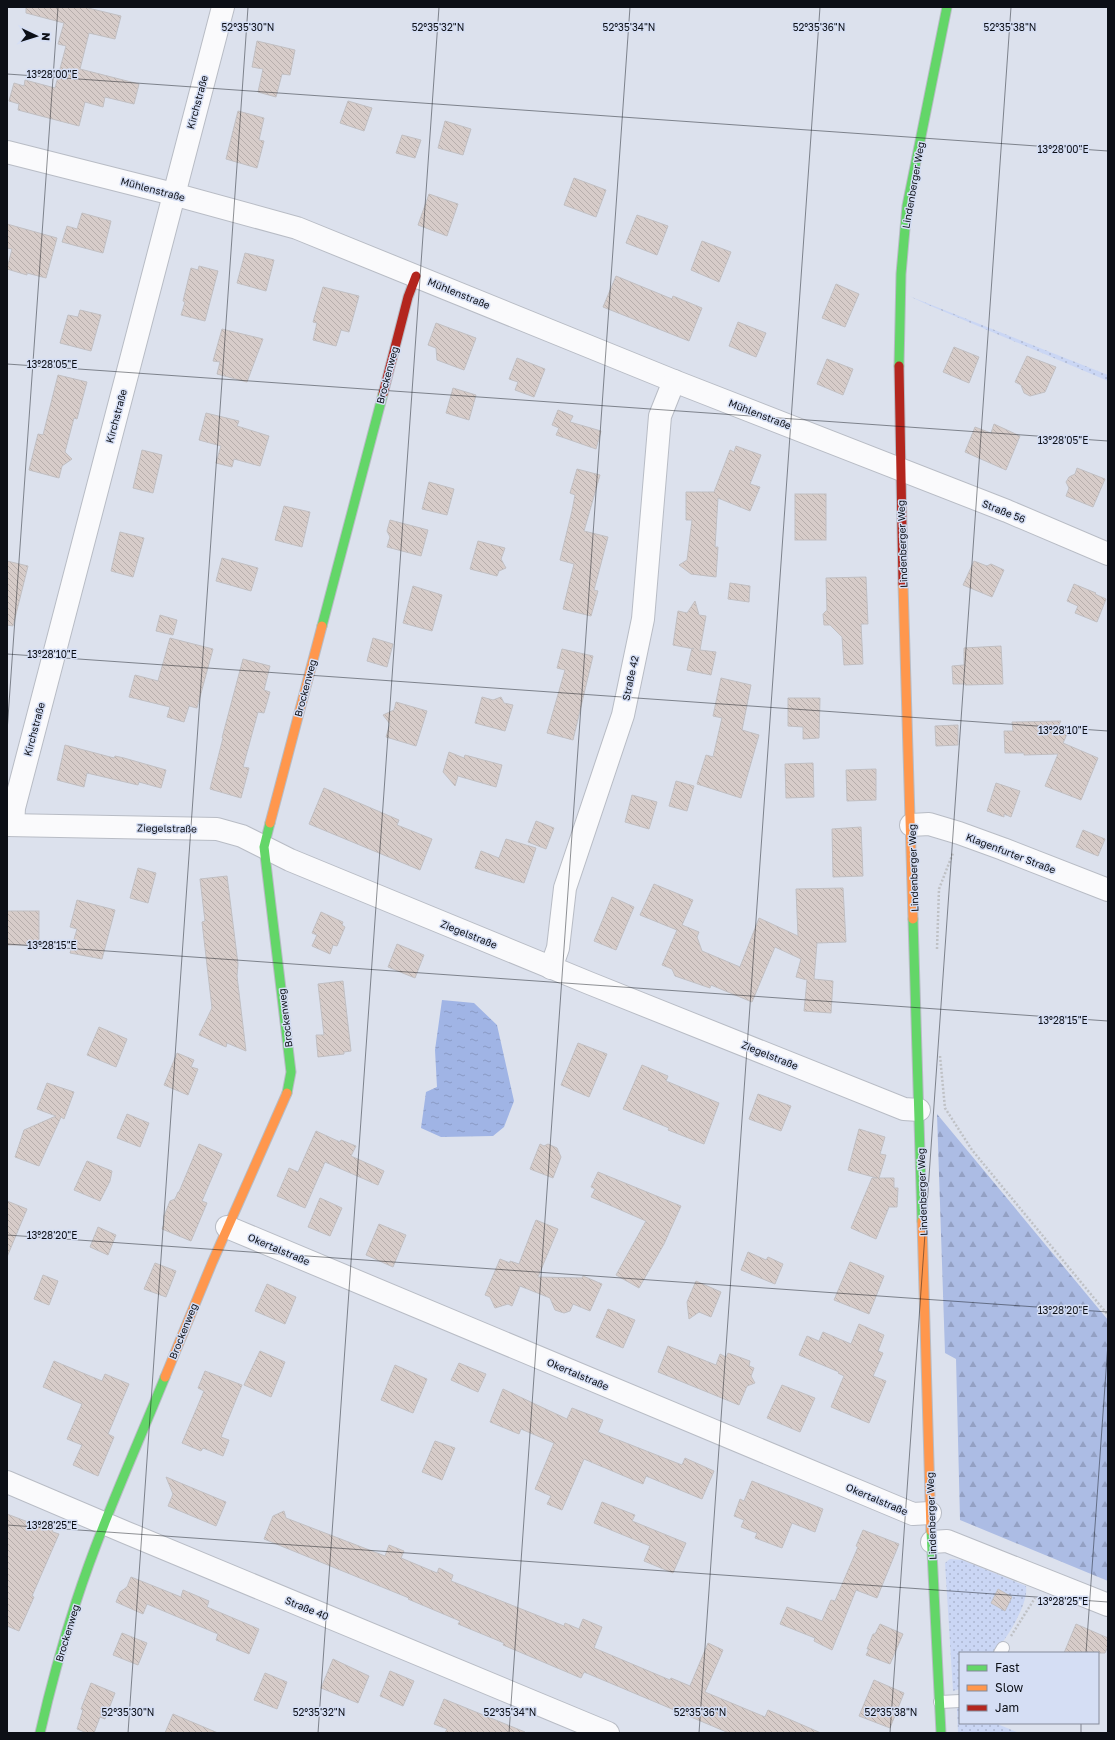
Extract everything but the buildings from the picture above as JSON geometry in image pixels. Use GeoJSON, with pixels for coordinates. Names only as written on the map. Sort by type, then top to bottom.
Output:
{"type":"FeatureCollection","features":[{"type":"Feature","properties":{"kind":"street","name":"Kirchstraße"},"geometry":{"type":"LineString","coordinates":[[10,825],[222,7]]}},
{"type":"Feature","properties":{"kind":"street","name":"Lindenberger Weg"},"geometry":{"type":"LineString","coordinates":[[941,1733],[930,1514],[900,469],[899,319],[907,206],[947,7]]}},
{"type":"Feature","properties":{"kind":"street","name":"Mühlenstraße"},"geometry":{"type":"LineString","coordinates":[[7,152],[173,194],[297,228],[674,381],[900,469]]}},
{"type":"Feature","properties":{"kind":"street","name":"Brockenweg"},"geometry":{"type":"LineString","coordinates":[[40,1733],[53,1677],[76,1601],[105,1524],[227,1227],[287,1095],[291,1072],[264,847],[406,305],[416,276]]}},
{"type":"Feature","properties":{"kind":"street","name":"Straße 42"},"geometry":{"type":"LineString","coordinates":[[552,968],[558,948],[565,888],[623,715],[643,619],[660,416],[674,381]]}},
{"type":"Feature","properties":{"kind":"street","name":"Straße 56"},"geometry":{"type":"LineString","coordinates":[[900,469],[1007,511],[1108,554]]}},
{"type":"Feature","properties":{"kind":"street","name":"Klagenfurter Straße"},"geometry":{"type":"LineString","coordinates":[[911,825],[929,824],[959,833],[1108,890]]}},
{"type":"Feature","properties":{"kind":"street","name":"Ziegelstraße"},"geometry":{"type":"LineString","coordinates":[[10,825],[217,829],[242,836],[290,860],[552,968],[904,1109],[919,1110]]}},
{"type":"Feature","properties":{"kind":"street","name":"Okertalstraße"},"geometry":{"type":"LineString","coordinates":[[227,1227],[913,1514],[930,1514]]}},
{"type":"Feature","properties":{"kind":"street","name":"Straße 40"},"geometry":{"type":"LineString","coordinates":[[7,1482],[608,1733]]}},
{"type":"Feature","properties":{"kind":"street"},"geometry":{"type":"LineString","coordinates":[[932,1542],[947,1541],[1108,1605]]}},
{"type":"Feature","properties":{"kind":"lane"},"geometry":{"type":"LineString","coordinates":[[940,1702],[959,1701]]}},
{"type":"Feature","properties":{"kind":"path"},"geometry":{"type":"LineString","coordinates":[[937,950],[939,889],[951,860],[959,833]]}},
{"type":"Feature","properties":{"kind":"path"},"geometry":{"type":"LineString","coordinates":[[940,1048],[944,1108],[972,1150],[1108,1315]]}},
{"type":"Feature","properties":{"kind":"path"},"geometry":{"type":"LineString","coordinates":[[1002,1650],[1047,1580]]}},
{"type":"Feature","properties":{"kind":"shaded area"},"geometry":{"type":"Polygon","coordinates":[[[909,296],[1108,375],[1108,381],[926,304],[909,296]]]}},
{"type":"Feature","properties":{"kind":"shaded area"},"geometry":{"type":"Polygon","coordinates":[[[950,1559],[962,1560],[1026,1586],[1024,1602],[1016,1621],[996,1652],[959,1652],[959,1689],[953,1691],[945,1563],[950,1559]]]}},
{"type":"Feature","properties":{"kind":"shaded area"},"geometry":{"type":"Polygon","coordinates":[[[957,1707],[959,1708],[959,1724],[997,1724],[1019,1733],[958,1733],[957,1707]]]}},
{"type":"Feature","properties":{"kind":"green space"},"geometry":{"type":"Polygon","coordinates":[[[937,1114],[1108,1320],[1108,1581],[960,1520],[956,1359],[945,1353],[937,1114]]]}},
{"type":"Feature","properties":{"kind":"water"},"geometry":{"type":"Polygon","coordinates":[[[442,1000],[474,1003],[497,1025],[514,1101],[504,1127],[493,1136],[441,1137],[421,1128],[426,1092],[437,1087],[435,1050],[442,1000]]]}},
{"type":"Feature","properties":{"kind":"traffic: fast"},"geometry":{"type":"LineString","coordinates":[[899,366],[901,274],[907,206],[947,7]]}},
{"type":"Feature","properties":{"kind":"traffic: fast"},"geometry":{"type":"LineString","coordinates":[[322,626],[383,394]]}},
{"type":"Feature","properties":{"kind":"traffic: fast"},"geometry":{"type":"LineString","coordinates":[[270,823],[264,847],[291,1072],[287,1093]]}},
{"type":"Feature","properties":{"kind":"traffic: fast"},"geometry":{"type":"LineString","coordinates":[[913,919],[922,1221]]}},
{"type":"Feature","properties":{"kind":"traffic: fast"},"geometry":{"type":"LineString","coordinates":[[40,1733],[61,1651],[86,1573],[107,1516],[165,1377]]}},
{"type":"Feature","properties":{"kind":"traffic: fast"},"geometry":{"type":"LineString","coordinates":[[931,1531],[941,1733]]}},
{"type":"Feature","properties":{"kind":"traffic: slow"},"geometry":{"type":"LineString","coordinates":[[903,584],[913,919]]}},
{"type":"Feature","properties":{"kind":"traffic: slow"},"geometry":{"type":"LineString","coordinates":[[270,823],[322,626]]}},
{"type":"Feature","properties":{"kind":"traffic: slow"},"geometry":{"type":"LineString","coordinates":[[165,1377],[212,1263],[287,1093]]}},
{"type":"Feature","properties":{"kind":"traffic: slow"},"geometry":{"type":"LineString","coordinates":[[922,1221],[931,1531]]}},
{"type":"Feature","properties":{"kind":"traffic: jam"},"geometry":{"type":"LineString","coordinates":[[383,394],[408,297],[416,276]]}},
{"type":"Feature","properties":{"kind":"traffic: jam"},"geometry":{"type":"LineString","coordinates":[[899,366],[903,584]]}}]}
